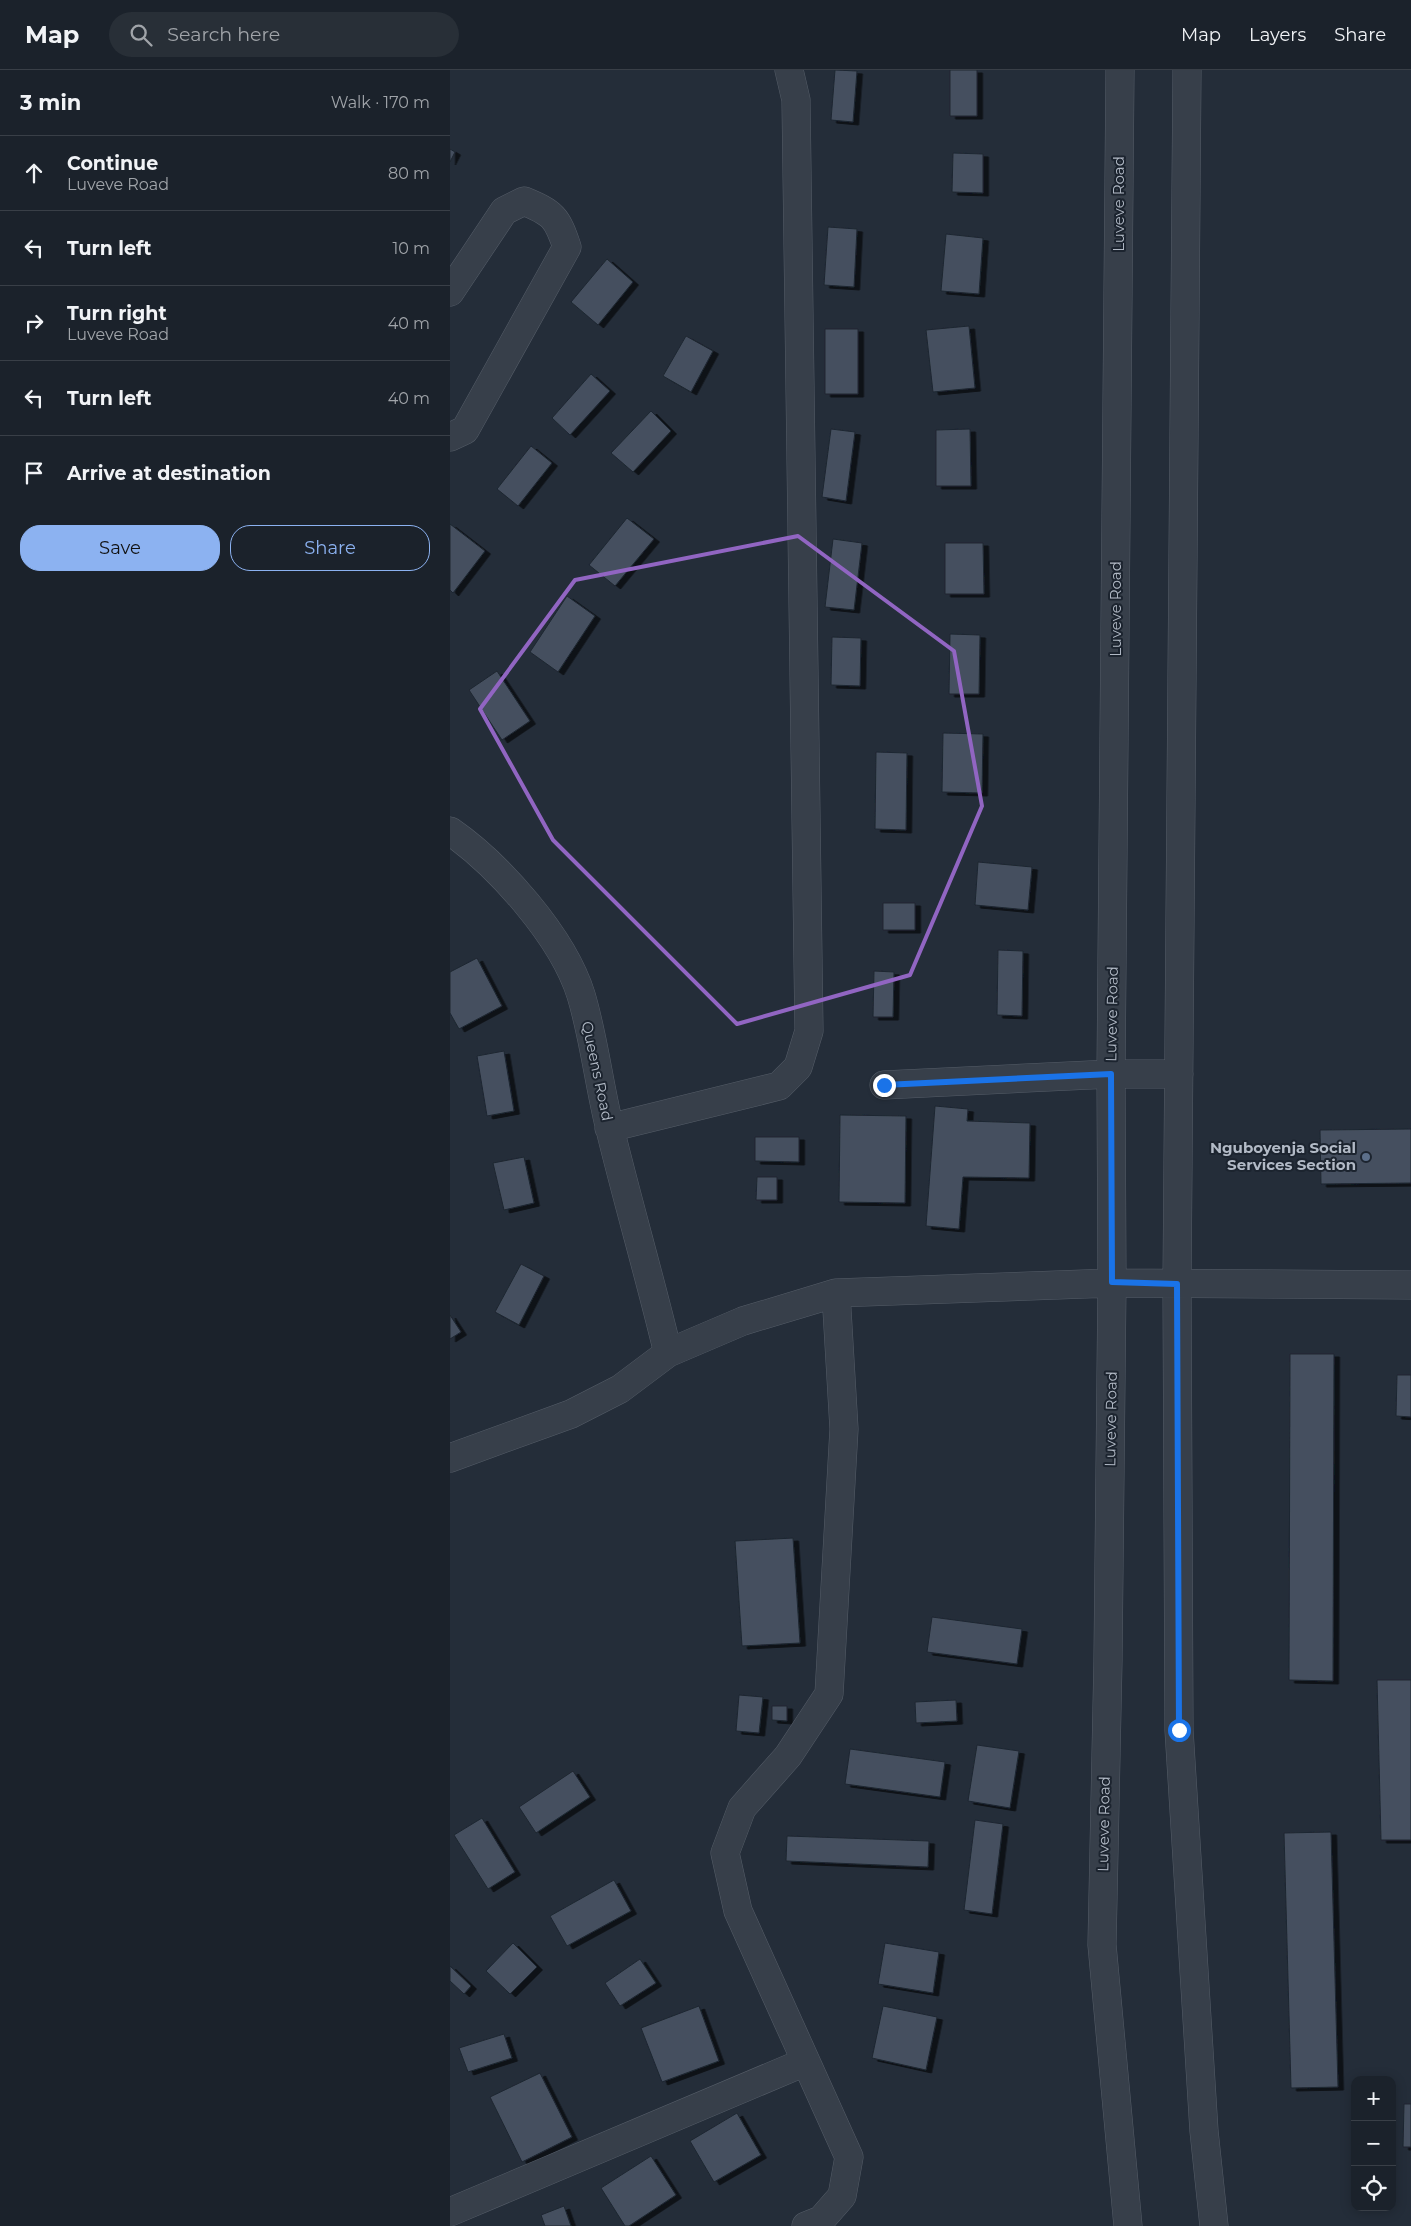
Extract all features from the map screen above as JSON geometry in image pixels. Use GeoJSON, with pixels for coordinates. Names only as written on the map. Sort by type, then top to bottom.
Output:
{"type":"FeatureCollection","features":[{"type":"Feature","properties":{"kind":"street"},"geometry":{"type":"LineString","coordinates":[[609,1128],[778,1086],[798,1067],[809,1031],[796,100],[789,70]]}},
{"type":"Feature","properties":{"kind":"street","name":"Luveve Road"},"geometry":{"type":"LineString","coordinates":[[1120,70],[1111,1074],[1112,1282],[1108,1660],[1102,1945],[1128,2226]]}},
{"type":"Feature","properties":{"kind":"street"},"geometry":{"type":"LineString","coordinates":[[1187,70],[1177,1284],[1179,1730],[1204,2131],[1214,2226]]}},
{"type":"Feature","properties":{"kind":"street"},"geometry":{"type":"LineString","coordinates":[[450,292],[504,211],[524,201],[546,210],[560,225],[567,247],[465,430],[450,437]]}},
{"type":"Feature","properties":{"kind":"street","name":"Queens Road"},"geometry":{"type":"LineString","coordinates":[[450,831],[470,845],[513,886],[559,950],[580,994],[609,1128],[642,1244],[668,1353]]}},
{"type":"Feature","properties":{"kind":"street"},"geometry":{"type":"LineString","coordinates":[[884,1085],[1111,1074],[1179,1074]]}},
{"type":"Feature","properties":{"kind":"street"},"geometry":{"type":"LineString","coordinates":[[450,1458],[572,1414],[620,1389],[668,1353],[743,1321],[836,1293],[1112,1282],[1411,1285]]}},
{"type":"Feature","properties":{"kind":"street"},"geometry":{"type":"LineString","coordinates":[[806,2226],[821,2220],[842,2196],[849,2157],[738,1911],[725,1853],[742,1808],[788,1756],[829,1694],[844,1429],[836,1293]]}},
{"type":"Feature","properties":{"kind":"street"},"geometry":{"type":"LineString","coordinates":[[450,2212],[805,2062]]}},
{"type":"Feature","properties":{"kind":"highlighted area"},"geometry":{"type":"Polygon","coordinates":[[[798,536],[954,651],[982,806],[910,975],[737,1024],[553,840],[480,709],[575,580],[798,536]]]}},
{"type":"Feature","properties":{"kind":"building"},"geometry":{"type":"Polygon","coordinates":[[[835,70],[857,71],[853,122],[831,120],[835,70]]]}},
{"type":"Feature","properties":{"kind":"building"},"geometry":{"type":"Polygon","coordinates":[[[950,70],[977,70],[977,116],[950,116],[950,70]]]}},
{"type":"Feature","properties":{"kind":"building"},"geometry":{"type":"Polygon","coordinates":[[[450,149],[455,152],[450,162],[450,149]]]}},
{"type":"Feature","properties":{"kind":"building"},"geometry":{"type":"Polygon","coordinates":[[[953,153],[983,154],[983,193],[952,192],[953,153]]]}},
{"type":"Feature","properties":{"kind":"building"},"geometry":{"type":"Polygon","coordinates":[[[828,227],[857,229],[854,287],[824,285],[828,227]]]}},
{"type":"Feature","properties":{"kind":"building"},"geometry":{"type":"Polygon","coordinates":[[[946,234],[983,238],[979,294],[941,291],[946,234]]]}},
{"type":"Feature","properties":{"kind":"building"},"geometry":{"type":"Polygon","coordinates":[[[607,259],[633,282],[598,325],[571,302],[607,259]]]}},
{"type":"Feature","properties":{"kind":"building"},"geometry":{"type":"Polygon","coordinates":[[[969,326],[975,388],[933,392],[926,330],[969,326]]]}},
{"type":"Feature","properties":{"kind":"building"},"geometry":{"type":"Polygon","coordinates":[[[825,329],[858,329],[858,394],[825,394],[825,329]]]}},
{"type":"Feature","properties":{"kind":"building"},"geometry":{"type":"Polygon","coordinates":[[[686,336],[713,351],[691,392],[663,376],[686,336]]]}},
{"type":"Feature","properties":{"kind":"building"},"geometry":{"type":"Polygon","coordinates":[[[591,374],[610,391],[570,435],[552,418],[591,374]]]}},
{"type":"Feature","properties":{"kind":"building"},"geometry":{"type":"Polygon","coordinates":[[[651,411],[671,431],[633,472],[611,453],[651,411]]]}},
{"type":"Feature","properties":{"kind":"building"},"geometry":{"type":"Polygon","coordinates":[[[831,429],[855,432],[846,501],[822,497],[831,429]]]}},
{"type":"Feature","properties":{"kind":"building"},"geometry":{"type":"Polygon","coordinates":[[[970,429],[971,486],[936,486],[936,430],[970,429]]]}},
{"type":"Feature","properties":{"kind":"building"},"geometry":{"type":"Polygon","coordinates":[[[531,446],[552,463],[518,506],[497,489],[531,446]]]}},
{"type":"Feature","properties":{"kind":"building"},"geometry":{"type":"Polygon","coordinates":[[[627,518],[654,539],[615,586],[589,565],[627,518]]]}},
{"type":"Feature","properties":{"kind":"building"},"geometry":{"type":"Polygon","coordinates":[[[450,524],[485,551],[453,593],[450,590],[450,524]]]}},
{"type":"Feature","properties":{"kind":"building"},"geometry":{"type":"Polygon","coordinates":[[[833,539],[862,543],[854,610],[825,607],[833,539]]]}},
{"type":"Feature","properties":{"kind":"building"},"geometry":{"type":"Polygon","coordinates":[[[945,543],[983,543],[984,594],[945,594],[945,543]]]}},
{"type":"Feature","properties":{"kind":"building"},"geometry":{"type":"Polygon","coordinates":[[[567,596],[595,616],[558,672],[530,652],[567,596]]]}},
{"type":"Feature","properties":{"kind":"building"},"geometry":{"type":"Polygon","coordinates":[[[950,634],[980,635],[979,694],[949,694],[950,634]]]}},
{"type":"Feature","properties":{"kind":"building"},"geometry":{"type":"Polygon","coordinates":[[[832,637],[861,638],[860,686],[831,685],[832,637]]]}},
{"type":"Feature","properties":{"kind":"building"},"geometry":{"type":"Polygon","coordinates":[[[497,671],[530,721],[502,740],[469,690],[497,671]]]}},
{"type":"Feature","properties":{"kind":"building"},"geometry":{"type":"Polygon","coordinates":[[[943,733],[983,734],[982,793],[942,792],[943,733]]]}},
{"type":"Feature","properties":{"kind":"building"},"geometry":{"type":"Polygon","coordinates":[[[876,752],[907,753],[906,830],[875,829],[876,752]]]}},
{"type":"Feature","properties":{"kind":"building"},"geometry":{"type":"Polygon","coordinates":[[[978,862],[1032,867],[1028,910],[975,905],[978,862]]]}},
{"type":"Feature","properties":{"kind":"building"},"geometry":{"type":"Polygon","coordinates":[[[883,903],[915,903],[915,930],[883,930],[883,903]]]}},
{"type":"Feature","properties":{"kind":"building"},"geometry":{"type":"Polygon","coordinates":[[[998,950],[1023,951],[1022,1016],[997,1015],[998,950]]]}},
{"type":"Feature","properties":{"kind":"building"},"geometry":{"type":"Polygon","coordinates":[[[477,958],[502,1006],[459,1029],[450,1013],[450,972],[477,958]]]}},
{"type":"Feature","properties":{"kind":"building"},"geometry":{"type":"Polygon","coordinates":[[[874,971],[894,972],[893,1017],[873,1017],[874,971]]]}},
{"type":"Feature","properties":{"kind":"building"},"geometry":{"type":"Polygon","coordinates":[[[504,1051],[514,1111],[487,1116],[477,1056],[504,1051]]]}},
{"type":"Feature","properties":{"kind":"building"},"geometry":{"type":"Polygon","coordinates":[[[935,1106],[968,1109],[967,1121],[1030,1123],[1029,1178],[963,1177],[959,1229],[926,1226],[935,1106]]]}},
{"type":"Feature","properties":{"kind":"building"},"geometry":{"type":"Polygon","coordinates":[[[840,1115],[906,1116],[905,1203],[839,1202],[840,1115]]]}},
{"type":"Feature","properties":{"kind":"building","name":"Nguboyenja Social Services Section"},"geometry":{"type":"Polygon","coordinates":[[[1411,1129],[1411,1183],[1321,1184],[1320,1130],[1411,1129]]]}},
{"type":"Feature","properties":{"kind":"building"},"geometry":{"type":"Polygon","coordinates":[[[755,1137],[799,1137],[799,1162],[755,1161],[755,1137]]]}},
{"type":"Feature","properties":{"kind":"building"},"geometry":{"type":"Polygon","coordinates":[[[524,1157],[534,1203],[504,1210],[493,1163],[524,1157]]]}},
{"type":"Feature","properties":{"kind":"building"},"geometry":{"type":"Polygon","coordinates":[[[757,1177],[777,1177],[777,1200],[756,1200],[757,1177]]]}},
{"type":"Feature","properties":{"kind":"building"},"geometry":{"type":"Polygon","coordinates":[[[521,1264],[544,1276],[519,1325],[495,1312],[521,1264]]]}},
{"type":"Feature","properties":{"kind":"building"},"geometry":{"type":"Polygon","coordinates":[[[450,1315],[461,1332],[450,1339],[450,1315]]]}},
{"type":"Feature","properties":{"kind":"building"},"geometry":{"type":"Polygon","coordinates":[[[1290,1354],[1334,1354],[1333,1681],[1289,1680],[1290,1354]]]}},
{"type":"Feature","properties":{"kind":"building"},"geometry":{"type":"Polygon","coordinates":[[[1397,1375],[1411,1375],[1411,1417],[1396,1416],[1397,1375]]]}},
{"type":"Feature","properties":{"kind":"building"},"geometry":{"type":"Polygon","coordinates":[[[793,1538],[800,1643],[742,1646],[735,1541],[793,1538]]]}},
{"type":"Feature","properties":{"kind":"building"},"geometry":{"type":"Polygon","coordinates":[[[932,1617],[1022,1629],[1017,1664],[927,1652],[932,1617]]]}},
{"type":"Feature","properties":{"kind":"building"},"geometry":{"type":"Polygon","coordinates":[[[1377,1680],[1411,1680],[1411,1840],[1381,1840],[1377,1680]]]}},
{"type":"Feature","properties":{"kind":"building"},"geometry":{"type":"Polygon","coordinates":[[[739,1695],[763,1697],[759,1733],[736,1731],[739,1695]]]}},
{"type":"Feature","properties":{"kind":"building"},"geometry":{"type":"Polygon","coordinates":[[[956,1700],[957,1721],[916,1723],[915,1702],[956,1700]]]}},
{"type":"Feature","properties":{"kind":"building"},"geometry":{"type":"Polygon","coordinates":[[[772,1706],[787,1706],[787,1721],[772,1720],[772,1706]]]}},
{"type":"Feature","properties":{"kind":"building"},"geometry":{"type":"Polygon","coordinates":[[[977,1745],[1019,1751],[1010,1808],[968,1801],[977,1745]]]}},
{"type":"Feature","properties":{"kind":"building"},"geometry":{"type":"Polygon","coordinates":[[[850,1749],[945,1762],[940,1797],[845,1784],[850,1749]]]}},
{"type":"Feature","properties":{"kind":"building"},"geometry":{"type":"Polygon","coordinates":[[[573,1771],[590,1797],[536,1833],[519,1807],[573,1771]]]}},
{"type":"Feature","properties":{"kind":"building"},"geometry":{"type":"Polygon","coordinates":[[[482,1818],[515,1872],[488,1889],[454,1835],[482,1818]]]}},
{"type":"Feature","properties":{"kind":"building"},"geometry":{"type":"Polygon","coordinates":[[[975,1820],[1003,1824],[992,1914],[964,1910],[975,1820]]]}},
{"type":"Feature","properties":{"kind":"building"},"geometry":{"type":"Polygon","coordinates":[[[1331,1832],[1338,2087],[1291,2088],[1284,1833],[1331,1832]]]}},
{"type":"Feature","properties":{"kind":"building"},"geometry":{"type":"Polygon","coordinates":[[[787,1836],[929,1841],[928,1867],[786,1861],[787,1836]]]}},
{"type":"Feature","properties":{"kind":"building"},"geometry":{"type":"Polygon","coordinates":[[[614,1880],[631,1911],[567,1946],[550,1916],[614,1880]]]}},
{"type":"Feature","properties":{"kind":"building"},"geometry":{"type":"Polygon","coordinates":[[[513,1943],[537,1967],[510,1994],[486,1971],[513,1943]]]}},
{"type":"Feature","properties":{"kind":"building"},"geometry":{"type":"Polygon","coordinates":[[[885,1943],[939,1952],[933,1993],[878,1984],[885,1943]]]}},
{"type":"Feature","properties":{"kind":"building"},"geometry":{"type":"Polygon","coordinates":[[[640,1959],[656,1983],[620,2006],[605,1983],[640,1959]]]}},
{"type":"Feature","properties":{"kind":"building"},"geometry":{"type":"Polygon","coordinates":[[[450,1966],[471,1986],[464,1994],[450,1981],[450,1966]]]}},
{"type":"Feature","properties":{"kind":"building"},"geometry":{"type":"Polygon","coordinates":[[[699,2006],[719,2061],[662,2082],[641,2028],[699,2006]]]}},
{"type":"Feature","properties":{"kind":"building"},"geometry":{"type":"Polygon","coordinates":[[[883,2006],[937,2017],[926,2070],[872,2058],[883,2006]]]}},
{"type":"Feature","properties":{"kind":"building"},"geometry":{"type":"Polygon","coordinates":[[[504,2034],[512,2058],[468,2072],[459,2048],[504,2034]]]}},
{"type":"Feature","properties":{"kind":"building"},"geometry":{"type":"Polygon","coordinates":[[[540,2073],[572,2137],[522,2162],[490,2097],[540,2073]]]}},
{"type":"Feature","properties":{"kind":"building"},"geometry":{"type":"Polygon","coordinates":[[[1404,2104],[1411,2104],[1411,2147],[1403,2147],[1404,2104]]]}},
{"type":"Feature","properties":{"kind":"building"},"geometry":{"type":"Polygon","coordinates":[[[737,2113],[761,2155],[714,2182],[690,2141],[737,2113]]]}},
{"type":"Feature","properties":{"kind":"building"},"geometry":{"type":"Polygon","coordinates":[[[651,2156],[676,2195],[629,2226],[625,2226],[601,2188],[651,2156]]]}},
{"type":"Feature","properties":{"kind":"building"},"geometry":{"type":"Polygon","coordinates":[[[564,2206],[571,2226],[545,2226],[541,2215],[564,2206]]]}},
{"type":"Feature","properties":{"kind":"place","name":"Nguboyenja Social Services Section"},"geometry":{"type":"Point","coordinates":[1366,1157]}},
{"type":"Feature","properties":{"kind":"route"},"geometry":{"type":"LineString","coordinates":[[884,1085],[1111,1074],[1112,1282],[1177,1284],[1179,1730]]}}]}
